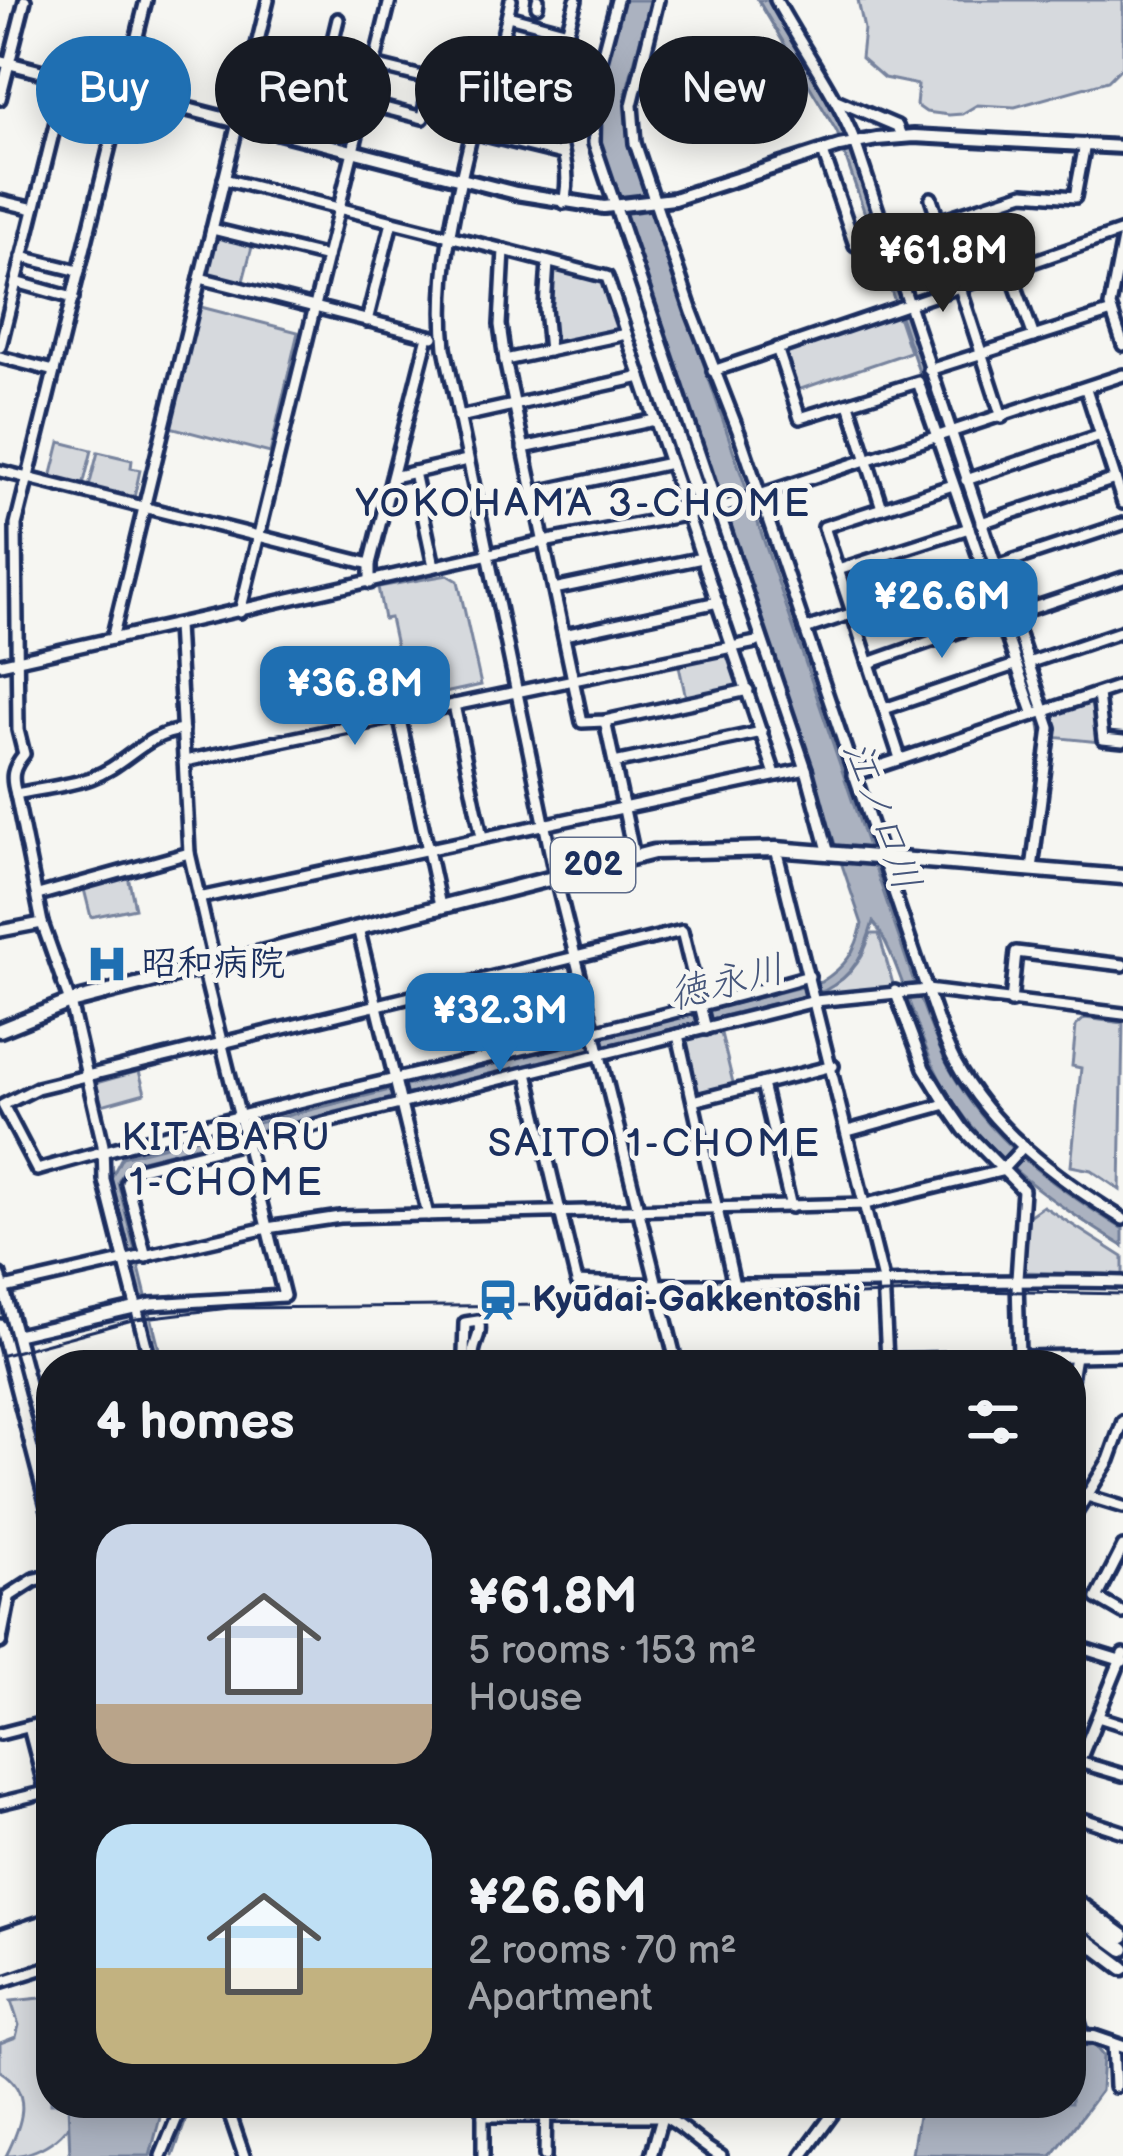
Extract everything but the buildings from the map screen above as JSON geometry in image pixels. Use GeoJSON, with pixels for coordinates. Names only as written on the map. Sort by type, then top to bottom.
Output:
{"type":"FeatureCollection","features":[{"type":"Feature","properties":{"kind":"highway","name":"202"},"geometry":{"type":"LineString","coordinates":[[0,1030],[70,1002],[634,856],[698,849],[776,849],[1123,877]]}},
{"type":"Feature","properties":{"kind":"highway"},"geometry":{"type":"LineString","coordinates":[[1086,1906],[1123,1932]]}},
{"type":"Feature","properties":{"kind":"highway"},"geometry":{"type":"LineString","coordinates":[[1086,1923],[1123,1949]]}},
{"type":"Feature","properties":{"kind":"highway"},"geometry":{"type":"LineString","coordinates":[[0,1941],[36,1925]]}},
{"type":"Feature","properties":{"kind":"highway"},"geometry":{"type":"LineString","coordinates":[[0,1941],[36,1935]]}},
{"type":"Feature","properties":{"kind":"highway"},"geometry":{"type":"LineString","coordinates":[[1086,1940],[1123,1968]]}},
{"type":"Feature","properties":{"kind":"highway"},"geometry":{"type":"LineString","coordinates":[[0,1956],[36,1949]]}},
{"type":"Feature","properties":{"kind":"highway"},"geometry":{"type":"LineString","coordinates":[[0,1968],[36,1952]]}},
{"type":"Feature","properties":{"kind":"main road"},"geometry":{"type":"LineString","coordinates":[[4,62],[36,70]]}},
{"type":"Feature","properties":{"kind":"main road"},"geometry":{"type":"LineString","coordinates":[[329,144],[564,203],[614,206],[656,202],[839,146],[901,136],[1123,147]]}},
{"type":"Feature","properties":{"kind":"main road"},"geometry":{"type":"LineString","coordinates":[[0,1642],[9,1595],[36,1580]]}},
{"type":"Feature","properties":{"kind":"main road"},"geometry":{"type":"LineString","coordinates":[[1086,2038],[1120,2045]]}},
{"type":"Feature","properties":{"kind":"street"},"geometry":{"type":"LineString","coordinates":[[0,99],[4,62],[25,0]]}},
{"type":"Feature","properties":{"kind":"street"},"geometry":{"type":"LineString","coordinates":[[137,36],[146,0]]}},
{"type":"Feature","properties":{"kind":"street"},"geometry":{"type":"LineString","coordinates":[[259,36],[268,0]]}},
{"type":"Feature","properties":{"kind":"street"},"geometry":{"type":"LineString","coordinates":[[381,36],[390,0]]}},
{"type":"Feature","properties":{"kind":"street"},"geometry":{"type":"LineString","coordinates":[[503,36],[512,0]]}},
{"type":"Feature","properties":{"kind":"street"},"geometry":{"type":"LineString","coordinates":[[567,36],[576,0]]}},
{"type":"Feature","properties":{"kind":"street"},"geometry":{"type":"LineString","coordinates":[[617,0],[595,83],[594,142],[832,854]]}},
{"type":"Feature","properties":{"kind":"street"},"geometry":{"type":"LineString","coordinates":[[658,0],[639,68],[631,125],[806,629],[875,856],[953,1058],[980,1101],[1064,1182],[1123,1220]]}},
{"type":"Feature","properties":{"kind":"street"},"geometry":{"type":"LineString","coordinates":[[776,0],[812,67],[836,100],[855,142],[902,307],[929,370],[981,523],[990,568],[1028,663],[1039,713]]}},
{"type":"Feature","properties":{"kind":"street"},"geometry":{"type":"LineString","coordinates":[[508,16],[568,32]]}},
{"type":"Feature","properties":{"kind":"street"},"geometry":{"type":"LineString","coordinates":[[334,36],[338,19]]}},
{"type":"Feature","properties":{"kind":"street"},"geometry":{"type":"LineString","coordinates":[[836,100],[896,126],[901,136]]}},
{"type":"Feature","properties":{"kind":"street"},"geometry":{"type":"LineString","coordinates":[[0,347],[50,144]]}},
{"type":"Feature","properties":{"kind":"street"},"geometry":{"type":"LineString","coordinates":[[111,144],[16,525],[18,730],[23,754],[11,778],[42,923],[70,1002],[103,1151],[104,1180],[136,1259]]}},
{"type":"Feature","properties":{"kind":"street"},"geometry":{"type":"LineString","coordinates":[[112,639],[232,144]]}},
{"type":"Feature","properties":{"kind":"street"},"geometry":{"type":"LineString","coordinates":[[240,612],[354,144]]}},
{"type":"Feature","properties":{"kind":"street"},"geometry":{"type":"LineString","coordinates":[[469,144],[449,236],[441,307],[444,340],[555,875],[673,1350]]}},
{"type":"Feature","properties":{"kind":"street"},"geometry":{"type":"LineString","coordinates":[[519,144],[562,154]]}},
{"type":"Feature","properties":{"kind":"street"},"geometry":{"type":"LineString","coordinates":[[560,144],[570,176],[564,203]]}},
{"type":"Feature","properties":{"kind":"street"},"geometry":{"type":"LineString","coordinates":[[823,152],[856,245],[1024,193],[1075,197],[1085,144]]}},
{"type":"Feature","properties":{"kind":"street"},"geometry":{"type":"LineString","coordinates":[[224,179],[607,277],[776,774]]}},
{"type":"Feature","properties":{"kind":"street"},"geometry":{"type":"LineString","coordinates":[[931,198],[1002,417]]}},
{"type":"Feature","properties":{"kind":"street"},"geometry":{"type":"LineString","coordinates":[[0,201],[34,209]]}},
{"type":"Feature","properties":{"kind":"street"},"geometry":{"type":"LineString","coordinates":[[367,321],[392,222]]}},
{"type":"Feature","properties":{"kind":"street"},"geometry":{"type":"LineString","coordinates":[[212,229],[327,257]]}},
{"type":"Feature","properties":{"kind":"street"},"geometry":{"type":"LineString","coordinates":[[713,371],[1123,235],[1117,317],[1123,345]]}},
{"type":"Feature","properties":{"kind":"street"},"geometry":{"type":"LineString","coordinates":[[504,250],[500,326],[505,360],[582,722],[748,690]]}},
{"type":"Feature","properties":{"kind":"street"},"geometry":{"type":"LineString","coordinates":[[22,257],[79,271]]}},
{"type":"Feature","properties":{"kind":"street"},"geometry":{"type":"LineString","coordinates":[[548,262],[544,308],[549,351]]}},
{"type":"Feature","properties":{"kind":"street"},"geometry":{"type":"LineString","coordinates":[[1010,270],[1034,337]]}},
{"type":"Feature","properties":{"kind":"street"},"geometry":{"type":"LineString","coordinates":[[200,278],[444,340]]}},
{"type":"Feature","properties":{"kind":"street"},"geometry":{"type":"LineString","coordinates":[[16,282],[73,298]]}},
{"type":"Feature","properties":{"kind":"street"},"geometry":{"type":"LineString","coordinates":[[929,370],[1117,317]]}},
{"type":"Feature","properties":{"kind":"street"},"geometry":{"type":"LineString","coordinates":[[505,360],[626,334]]}},
{"type":"Feature","properties":{"kind":"street"},"geometry":{"type":"LineString","coordinates":[[370,583],[370,564],[428,336]]}},
{"type":"Feature","properties":{"kind":"street"},"geometry":{"type":"LineString","coordinates":[[777,348],[800,418],[918,382],[969,528],[990,568]]}},
{"type":"Feature","properties":{"kind":"street"},"geometry":{"type":"LineString","coordinates":[[0,357],[54,371]]}},
{"type":"Feature","properties":{"kind":"street"},"geometry":{"type":"LineString","coordinates":[[0,664],[543,542],[717,509],[1123,375]]}},
{"type":"Feature","properties":{"kind":"street"},"geometry":{"type":"LineString","coordinates":[[458,416],[641,376]]}},
{"type":"Feature","properties":{"kind":"street"},"geometry":{"type":"LineString","coordinates":[[1085,389],[1123,503]]}},
{"type":"Feature","properties":{"kind":"street"},"geometry":{"type":"LineString","coordinates":[[849,404],[882,508]]}},
{"type":"Feature","properties":{"kind":"street"},"geometry":{"type":"LineString","coordinates":[[524,448],[655,420]]}},
{"type":"Feature","properties":{"kind":"street"},"geometry":{"type":"LineString","coordinates":[[966,480],[1101,435]]}},
{"type":"Feature","properties":{"kind":"street"},"geometry":{"type":"LineString","coordinates":[[393,476],[467,460]]}},
{"type":"Feature","properties":{"kind":"street"},"geometry":{"type":"LineString","coordinates":[[532,493],[670,463]]}},
{"type":"Feature","properties":{"kind":"street"},"geometry":{"type":"LineString","coordinates":[[0,471],[370,564]]}},
{"type":"Feature","properties":{"kind":"street"},"geometry":{"type":"LineString","coordinates":[[414,472],[434,566]]}},
{"type":"Feature","properties":{"kind":"street"},"geometry":{"type":"LineString","coordinates":[[981,523],[1115,479]]}},
{"type":"Feature","properties":{"kind":"street"},"geometry":{"type":"LineString","coordinates":[[900,758],[824,527],[953,484]]}},
{"type":"Feature","properties":{"kind":"street"},"geometry":{"type":"LineString","coordinates":[[806,629],[1123,524]]}},
{"type":"Feature","properties":{"kind":"street"},"geometry":{"type":"LineString","coordinates":[[838,570],[969,528]]}},
{"type":"Feature","properties":{"kind":"street"},"geometry":{"type":"LineString","coordinates":[[554,589],[702,558]]}},
{"type":"Feature","properties":{"kind":"street"},"geometry":{"type":"LineString","coordinates":[[869,663],[1123,578]]}},
{"type":"Feature","properties":{"kind":"street"},"geometry":{"type":"LineString","coordinates":[[564,635],[718,602]]}},
{"type":"Feature","properties":{"kind":"street"},"geometry":{"type":"LineString","coordinates":[[1006,616],[1016,665],[1050,728],[1032,869]]}},
{"type":"Feature","properties":{"kind":"street"},"geometry":{"type":"LineString","coordinates":[[17,1335],[151,1304],[284,1296],[223,1043],[189,853],[177,625]]}},
{"type":"Feature","properties":{"kind":"street"},"geometry":{"type":"LineString","coordinates":[[1028,663],[1123,631]]}},
{"type":"Feature","properties":{"kind":"street"},"geometry":{"type":"LineString","coordinates":[[185,760],[756,642]]}},
{"type":"Feature","properties":{"kind":"street"},"geometry":{"type":"LineString","coordinates":[[884,709],[1016,665]]}},
{"type":"Feature","properties":{"kind":"street"},"geometry":{"type":"LineString","coordinates":[[853,775],[1123,686]]}},
{"type":"Feature","properties":{"kind":"street"},"geometry":{"type":"LineString","coordinates":[[1098,694],[1103,739],[1123,741]]}},
{"type":"Feature","properties":{"kind":"street"},"geometry":{"type":"LineString","coordinates":[[454,705],[482,837]]}},
{"type":"Feature","properties":{"kind":"street"},"geometry":{"type":"LineString","coordinates":[[399,716],[440,906]]}},
{"type":"Feature","properties":{"kind":"street"},"geometry":{"type":"LineString","coordinates":[[605,721],[634,856]]}},
{"type":"Feature","properties":{"kind":"street"},"geometry":{"type":"LineString","coordinates":[[16,794],[89,778],[123,762],[141,743],[183,730]]}},
{"type":"Feature","properties":{"kind":"street"},"geometry":{"type":"LineString","coordinates":[[614,764],[762,732]]}},
{"type":"Feature","properties":{"kind":"street"},"geometry":{"type":"LineString","coordinates":[[0,769],[14,766]]}},
{"type":"Feature","properties":{"kind":"street"},"geometry":{"type":"LineString","coordinates":[[199,898],[806,769]]}},
{"type":"Feature","properties":{"kind":"street"},"geometry":{"type":"LineString","coordinates":[[776,849],[883,1280],[886,1350]]}},
{"type":"Feature","properties":{"kind":"street"},"geometry":{"type":"LineString","coordinates":[[38,895],[189,853]]}},
{"type":"Feature","properties":{"kind":"street"},"geometry":{"type":"LineString","coordinates":[[0,931],[42,923]]}},
{"type":"Feature","properties":{"kind":"street"},"geometry":{"type":"LineString","coordinates":[[358,928],[428,1215]]}},
{"type":"Feature","properties":{"kind":"street"},"geometry":{"type":"LineString","coordinates":[[706,1028],[700,1004],[682,931],[37,1088],[3,1105],[37,1170],[396,1077],[700,1004],[808,976]]}},
{"type":"Feature","properties":{"kind":"street"},"geometry":{"type":"LineString","coordinates":[[1011,1002],[1016,952],[1123,965]]}},
{"type":"Feature","properties":{"kind":"street"},"geometry":{"type":"LineString","coordinates":[[147,1350],[137,1307],[127,1183],[134,1169],[815,1001],[927,990],[1123,1014]]}},
{"type":"Feature","properties":{"kind":"street"},"geometry":{"type":"LineString","coordinates":[[895,991],[924,1068],[946,1104],[964,1130],[1023,1190],[1017,1280],[1019,1350]]}},
{"type":"Feature","properties":{"kind":"street"},"geometry":{"type":"LineString","coordinates":[[678,1036],[734,1285]]}},
{"type":"Feature","properties":{"kind":"street"},"geometry":{"type":"LineString","coordinates":[[693,1101],[833,1066]]}},
{"type":"Feature","properties":{"kind":"street"},"geometry":{"type":"LineString","coordinates":[[527,1073],[577,1282],[656,1286],[883,1280],[1123,1282]]}},
{"type":"Feature","properties":{"kind":"street"},"geometry":{"type":"LineString","coordinates":[[762,1084],[791,1207]]}},
{"type":"Feature","properties":{"kind":"street"},"geometry":{"type":"LineString","coordinates":[[848,1131],[946,1104]]}},
{"type":"Feature","properties":{"kind":"street"},"geometry":{"type":"LineString","coordinates":[[2,1289],[267,1228],[340,1217],[866,1204],[1001,1171],[1023,1147]]}},
{"type":"Feature","properties":{"kind":"street"},"geometry":{"type":"LineString","coordinates":[[0,1275],[36,1408]]}},
{"type":"Feature","properties":{"kind":"street"},"geometry":{"type":"LineString","coordinates":[[0,1325],[36,1466]]}},
{"type":"Feature","properties":{"kind":"street"},"geometry":{"type":"LineString","coordinates":[[1086,1356],[1123,1355]]}},
{"type":"Feature","properties":{"kind":"street"},"geometry":{"type":"LineString","coordinates":[[1086,1499],[1109,1460],[1123,1421]]}},
{"type":"Feature","properties":{"kind":"street"},"geometry":{"type":"LineString","coordinates":[[1088,1496],[1123,1507]]}},
{"type":"Feature","properties":{"kind":"street"},"geometry":{"type":"LineString","coordinates":[[1123,1547],[1097,1598],[1123,1613]]}},
{"type":"Feature","properties":{"kind":"street"},"geometry":{"type":"LineString","coordinates":[[1086,1649],[1122,1658],[1086,1746]]}},
{"type":"Feature","properties":{"kind":"street"},"geometry":{"type":"LineString","coordinates":[[1098,1718],[1123,1725]]}},
{"type":"Feature","properties":{"kind":"street"},"geometry":{"type":"LineString","coordinates":[[0,1734],[36,1724]]}},
{"type":"Feature","properties":{"kind":"street"},"geometry":{"type":"LineString","coordinates":[[29,1726],[36,1753]]}},
{"type":"Feature","properties":{"kind":"street"},"geometry":{"type":"LineString","coordinates":[[1086,1764],[1123,1774]]}},
{"type":"Feature","properties":{"kind":"street"},"geometry":{"type":"LineString","coordinates":[[0,1788],[2,1803],[36,1794]]}},
{"type":"Feature","properties":{"kind":"street"},"geometry":{"type":"LineString","coordinates":[[1086,1821],[1123,1832]]}},
{"type":"Feature","properties":{"kind":"street"},"geometry":{"type":"LineString","coordinates":[[0,1982],[36,1971]]}},
{"type":"Feature","properties":{"kind":"street"},"geometry":{"type":"LineString","coordinates":[[1115,2087],[1120,2045]]}},
{"type":"Feature","properties":{"kind":"street"},"geometry":{"type":"LineString","coordinates":[[161,2156],[177,2118]]}},
{"type":"Feature","properties":{"kind":"street"},"geometry":{"type":"LineString","coordinates":[[231,2118],[244,2156]]}},
{"type":"Feature","properties":{"kind":"street"},"geometry":{"type":"LineString","coordinates":[[483,2118],[483,2156]]}},
{"type":"Feature","properties":{"kind":"street"},"geometry":{"type":"LineString","coordinates":[[545,2118],[545,2156]]}},
{"type":"Feature","properties":{"kind":"street"},"geometry":{"type":"LineString","coordinates":[[651,2156],[661,2118]]}},
{"type":"Feature","properties":{"kind":"street"},"geometry":{"type":"LineString","coordinates":[[666,2118],[680,2124],[699,2146],[721,2156]]}},
{"type":"Feature","properties":{"kind":"street"},"geometry":{"type":"LineString","coordinates":[[802,2156],[829,2118]]}},
{"type":"Feature","properties":{"kind":"shaded area"},"geometry":{"type":"Polygon","coordinates":[[[622,0],[651,0],[626,93],[628,141],[913,979],[948,1066],[982,1117],[1047,1178],[1123,1229],[1123,1246],[1040,1190],[968,1122],[933,1065],[889,950],[873,922],[857,962],[824,991],[129,1163],[118,1182],[159,1350],[153,1350],[111,1178],[122,1157],[821,982],[848,958],[860,934],[862,924],[600,144],[615,144],[613,36],[622,0]]]}},
{"type":"Feature","properties":{"kind":"shaded area"},"geometry":{"type":"Polygon","coordinates":[[[758,0],[770,0],[791,36],[780,36],[758,0]]]}},
{"type":"Feature","properties":{"kind":"shaded area"},"geometry":{"type":"Polygon","coordinates":[[[858,0],[1123,0],[1123,66],[1108,81],[1015,107],[977,105],[949,115],[926,112],[916,105],[918,85],[884,78],[861,58],[864,29],[858,0]]]}},
{"type":"Feature","properties":{"kind":"shaded area"},"geometry":{"type":"Polygon","coordinates":[[[808,66],[853,154],[990,563],[985,565],[837,132],[808,84],[808,66]]]}},
{"type":"Feature","properties":{"kind":"shaded area"},"geometry":{"type":"Polygon","coordinates":[[[216,233],[253,243],[242,285],[204,272],[216,233]]]}},
{"type":"Feature","properties":{"kind":"shaded area"},"geometry":{"type":"Polygon","coordinates":[[[553,268],[602,282],[620,328],[617,333],[552,344],[547,310],[553,268]]]}},
{"type":"Feature","properties":{"kind":"shaded area"},"geometry":{"type":"Polygon","coordinates":[[[197,306],[298,332],[270,453],[170,427],[167,422],[197,306]]]}},
{"type":"Feature","properties":{"kind":"shaded area"},"geometry":{"type":"Polygon","coordinates":[[[892,314],[899,319],[910,352],[795,391],[784,351],[892,314]]]}},
{"type":"Feature","properties":{"kind":"shaded area"},"geometry":{"type":"Polygon","coordinates":[[[60,442],[92,450],[83,486],[51,478],[60,442]]]}},
{"type":"Feature","properties":{"kind":"shaded area"},"geometry":{"type":"Polygon","coordinates":[[[98,452],[132,460],[131,468],[140,470],[134,498],[89,487],[98,452]]]}},
{"type":"Feature","properties":{"kind":"shaded area"},"geometry":{"type":"Polygon","coordinates":[[[448,575],[458,581],[481,685],[408,701],[390,618],[384,619],[378,587],[448,575]]]}},
{"type":"Feature","properties":{"kind":"shaded area"},"geometry":{"type":"Polygon","coordinates":[[[726,651],[739,687],[686,698],[678,662],[726,651]]]}},
{"type":"Feature","properties":{"kind":"shaded area"},"geometry":{"type":"Polygon","coordinates":[[[1090,698],[1100,742],[1051,737],[1051,712],[1090,698]]]}},
{"type":"Feature","properties":{"kind":"shaded area"},"geometry":{"type":"Polygon","coordinates":[[[127,872],[135,908],[91,917],[83,885],[127,872]]]}},
{"type":"Feature","properties":{"kind":"shaded area"},"geometry":{"type":"Polygon","coordinates":[[[870,934],[879,934],[895,991],[815,1001],[813,993],[850,972],[870,934]]]}},
{"type":"Feature","properties":{"kind":"shaded area"},"geometry":{"type":"Polygon","coordinates":[[[1085,1018],[1123,1023],[1120,1190],[1091,1170],[1071,1166],[1081,1068],[1072,1066],[1076,1026],[1085,1018]]]}},
{"type":"Feature","properties":{"kind":"shaded area"},"geometry":{"type":"Polygon","coordinates":[[[719,1025],[735,1091],[693,1101],[678,1035],[719,1025]]]}},
{"type":"Feature","properties":{"kind":"shaded area"},"geometry":{"type":"Polygon","coordinates":[[[139,1071],[145,1093],[102,1105],[96,1083],[139,1071]]]}},
{"type":"Feature","properties":{"kind":"shaded area"},"geometry":{"type":"Polygon","coordinates":[[[1043,1206],[1123,1257],[1123,1275],[1023,1272],[1027,1217],[1043,1206]]]}},
{"type":"Feature","properties":{"kind":"shaded area"},"geometry":{"type":"Polygon","coordinates":[[[36,1998],[36,2118],[72,2118],[61,2134],[41,2148],[6,2156],[22,2110],[18,2089],[0,2071],[0,2043],[16,2037],[19,2025],[11,2001],[36,1998]]]}},
{"type":"Feature","properties":{"kind":"shaded area"},"geometry":{"type":"Polygon","coordinates":[[[1094,2045],[1103,2056],[1101,2091],[1086,2111],[1086,2046],[1094,2045]]]}},
{"type":"Feature","properties":{"kind":"shaded area"},"geometry":{"type":"Polygon","coordinates":[[[69,2118],[160,2118],[150,2156],[70,2156],[69,2118]]]}},
{"type":"Feature","properties":{"kind":"shaded area"},"geometry":{"type":"Polygon","coordinates":[[[918,2118],[1081,2118],[1052,2156],[912,2154],[918,2118]]]}},
{"type":"Feature","properties":{"kind":"waterway"},"geometry":{"type":"LineString","coordinates":[[991,572],[1035,705]]}},
{"type":"Feature","properties":{"kind":"waterway"},"geometry":{"type":"LineString","coordinates":[[1027,861],[1042,737],[1038,714]]}},
{"type":"Feature","properties":{"kind":"waterway"},"geometry":{"type":"LineString","coordinates":[[173,2156],[187,2118]]}},
{"type":"Feature","properties":{"kind":"railway"},"geometry":{"type":"LineString","coordinates":[[0,1356],[136,1319],[229,1308],[561,1305],[975,1291],[1123,1294]]}},
{"type":"Feature","properties":{"kind":"place","name":"昭和病院"},"geometry":{"type":"Point","coordinates":[107,964]}},
{"type":"Feature","properties":{"kind":"place","name":"Kyūdai-Gakkentoshi"},"geometry":{"type":"Point","coordinates":[498,1300]}},
{"type":"Feature","properties":{"kind":"district","name":"YOKOHAMA 3-CHOME"},"geometry":{"type":"Point","coordinates":[584,504]}},
{"type":"Feature","properties":{"kind":"district","name":"SAITO 1-CHOME"},"geometry":{"type":"Point","coordinates":[655,1144]}},
{"type":"Feature","properties":{"kind":"district","name":"KITABARU 1-CHOME"},"geometry":{"type":"Point","coordinates":[227,1160]}},
{"type":"Feature","properties":{"kind":"water label","name":"江ノ口川"},"geometry":{"type":"Point","coordinates":[881,816]}},
{"type":"Feature","properties":{"kind":"water label","name":"徳永川"},"geometry":{"type":"Point","coordinates":[727,983]}}]}
